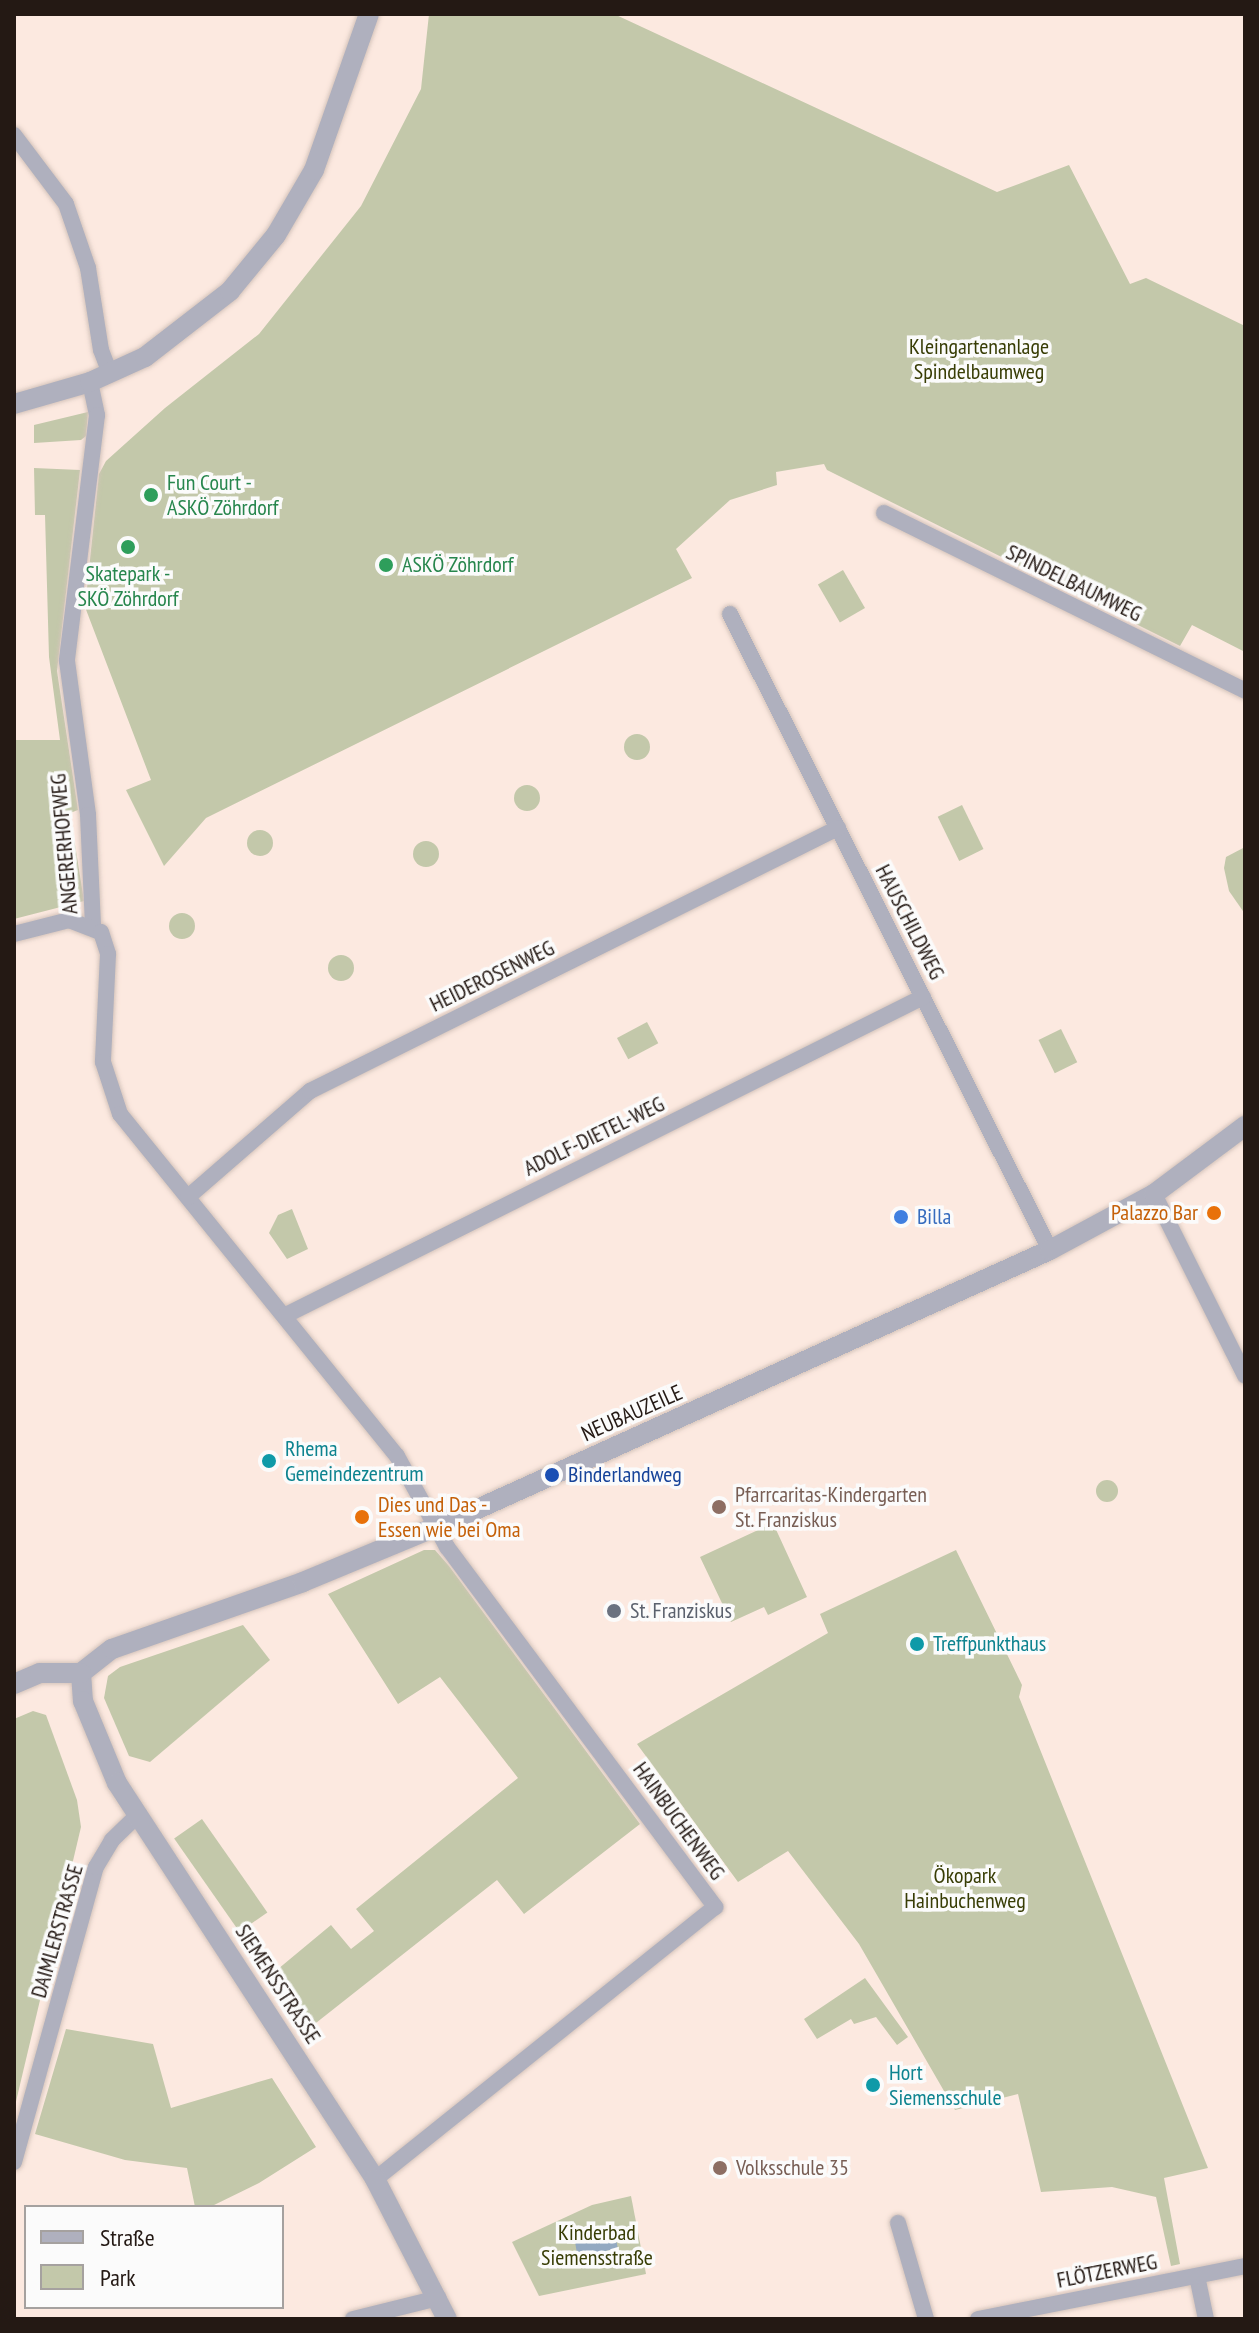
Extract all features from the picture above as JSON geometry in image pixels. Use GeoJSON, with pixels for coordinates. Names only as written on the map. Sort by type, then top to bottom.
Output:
{"type":"FeatureCollection","features":[{"type":"Feature","properties":{"kind":"street"},"geometry":{"type":"LineString","coordinates":[[14,404],[110,374],[145,357],[205,315],[276,235],[320,156],[369,14]]}},
{"type":"Feature","properties":{"kind":"street"},"geometry":{"type":"LineString","coordinates":[[14,135],[66,204],[88,268],[101,350],[110,374]]}},
{"type":"Feature","properties":{"kind":"street","name":"ANGERERHOFWEG"},"geometry":{"type":"LineString","coordinates":[[90,382],[97,415],[67,661],[96,903],[93,926],[101,932],[108,954],[103,1062],[111,1098],[397,1456],[436,1526]]}},
{"type":"Feature","properties":{"kind":"street","name":"SPINDELBAUMWEG"},"geometry":{"type":"LineString","coordinates":[[884,513],[1245,691]]}},
{"type":"Feature","properties":{"kind":"street","name":"HAUSCHILDWEG"},"geometry":{"type":"LineString","coordinates":[[730,614],[1050,1250]]}},
{"type":"Feature","properties":{"kind":"street","name":"HEIDEROSENWEG"},"geometry":{"type":"LineString","coordinates":[[188,1197],[310,1091],[838,828]]}},
{"type":"Feature","properties":{"kind":"street"},"geometry":{"type":"LineString","coordinates":[[14,934],[69,920],[93,926]]}},
{"type":"Feature","properties":{"kind":"street","name":"ADOLF-DIETEL-WEG"},"geometry":{"type":"LineString","coordinates":[[286,1315],[923,997]]}},
{"type":"Feature","properties":{"kind":"street","name":"NEUBAUZEILE"},"geometry":{"type":"LineString","coordinates":[[81,1673],[112,1649],[303,1582],[436,1526],[1050,1250],[1154,1194],[1245,1126]]}},
{"type":"Feature","properties":{"kind":"street"},"geometry":{"type":"LineString","coordinates":[[1154,1194],[1245,1376]]}},
{"type":"Feature","properties":{"kind":"street","name":"HAINBUCHENWEG"},"geometry":{"type":"LineString","coordinates":[[375,2179],[715,1907],[436,1526]]}},
{"type":"Feature","properties":{"kind":"street"},"geometry":{"type":"LineString","coordinates":[[14,1684],[40,1673],[81,1673]]}},
{"type":"Feature","properties":{"kind":"street","name":"SIEMENSSTRASSE"},"geometry":{"type":"LineString","coordinates":[[81,1673],[86,1708],[137,1816],[375,2179],[447,2319]]}},
{"type":"Feature","properties":{"kind":"street","name":"DAIMLERSTRASSE"},"geometry":{"type":"LineString","coordinates":[[14,2162],[96,1867],[112,1840],[137,1816]]}},
{"type":"Feature","properties":{"kind":"street"},"geometry":{"type":"LineString","coordinates":[[898,2223],[926,2319]]}},
{"type":"Feature","properties":{"kind":"street","name":"FLÖTZERWEG"},"geometry":{"type":"LineString","coordinates":[[978,2319],[1245,2266]]}},
{"type":"Feature","properties":{"kind":"street"},"geometry":{"type":"LineString","coordinates":[[1197,2276],[1206,2319]]}},
{"type":"Feature","properties":{"kind":"street"},"geometry":{"type":"LineString","coordinates":[[353,2319],[438,2298]]}},
{"type":"Feature","properties":{"kind":"green space","name":"Kleingartenanlage Spindelbaumweg"},"geometry":{"type":"Polygon","coordinates":[[[429,14],[614,14],[997,192],[1069,165],[1130,284],[1146,278],[1245,326],[1245,652],[1192,625],[1180,646],[827,470],[824,464],[776,472],[777,485],[730,500],[676,549],[692,578],[206,818],[164,866],[126,790],[151,780],[85,607],[99,474],[106,461],[165,408],[259,334],[361,206],[421,89],[429,14]]]}},
{"type":"Feature","properties":{"kind":"green space"},"geometry":{"type":"Polygon","coordinates":[[[88,412],[86,436],[81,440],[34,443],[34,425],[88,412]]]}},
{"type":"Feature","properties":{"kind":"green space"},"geometry":{"type":"Polygon","coordinates":[[[34,468],[80,470],[57,671],[78,810],[70,813],[84,901],[14,919],[14,740],[60,740],[49,657],[45,515],[35,515],[34,468]]]}},
{"type":"Feature","properties":{"kind":"green space"},"geometry":{"type":"Polygon","coordinates":[[[843,570],[865,608],[840,623],[818,584],[843,570]]]}},
{"type":"Feature","properties":{"kind":"green space"},"geometry":{"type":"Polygon","coordinates":[[[637,734],[646,738],[650,747],[646,756],[637,760],[628,756],[624,747],[628,738],[637,734]]]}},
{"type":"Feature","properties":{"kind":"green space"},"geometry":{"type":"Polygon","coordinates":[[[527,785],[536,789],[540,798],[536,807],[527,811],[518,807],[514,798],[518,789],[527,785]]]}},
{"type":"Feature","properties":{"kind":"green space"},"geometry":{"type":"Polygon","coordinates":[[[962,805],[983,849],[959,861],[938,817],[962,805]]]}},
{"type":"Feature","properties":{"kind":"green space"},"geometry":{"type":"Polygon","coordinates":[[[260,830],[269,834],[273,843],[269,852],[260,856],[251,852],[247,843],[251,834],[260,830]]]}},
{"type":"Feature","properties":{"kind":"green space"},"geometry":{"type":"Polygon","coordinates":[[[426,841],[435,845],[439,854],[435,863],[426,867],[417,863],[413,854],[417,845],[426,841]]]}},
{"type":"Feature","properties":{"kind":"green space"},"geometry":{"type":"Polygon","coordinates":[[[1245,847],[1245,914],[1229,891],[1224,868],[1226,857],[1245,847]]]}},
{"type":"Feature","properties":{"kind":"green space"},"geometry":{"type":"Polygon","coordinates":[[[182,913],[191,917],[195,926],[191,935],[182,939],[173,935],[169,926],[173,917],[182,913]]]}},
{"type":"Feature","properties":{"kind":"green space"},"geometry":{"type":"Polygon","coordinates":[[[341,955],[350,959],[354,968],[350,977],[341,981],[332,977],[328,968],[332,959],[341,955]]]}},
{"type":"Feature","properties":{"kind":"green space"},"geometry":{"type":"Polygon","coordinates":[[[647,1022],[658,1043],[628,1059],[617,1038],[647,1022]]]}},
{"type":"Feature","properties":{"kind":"green space"},"geometry":{"type":"Polygon","coordinates":[[[1061,1029],[1077,1062],[1055,1073],[1039,1040],[1061,1029]]]}},
{"type":"Feature","properties":{"kind":"green space"},"geometry":{"type":"Polygon","coordinates":[[[292,1209],[308,1249],[287,1259],[269,1233],[278,1215],[292,1209]]]}},
{"type":"Feature","properties":{"kind":"green space"},"geometry":{"type":"Polygon","coordinates":[[[1107,1480],[1118,1491],[1107,1502],[1096,1491],[1107,1480]]]}},
{"type":"Feature","properties":{"kind":"green space"},"geometry":{"type":"Polygon","coordinates":[[[773,1523],[807,1597],[768,1615],[764,1607],[731,1622],[700,1557],[773,1523]]]}},
{"type":"Feature","properties":{"kind":"green space"},"geometry":{"type":"Polygon","coordinates":[[[424,1550],[435,1550],[449,1566],[640,1824],[524,1914],[497,1880],[302,2034],[266,1979],[331,1925],[351,1949],[374,1931],[356,1909],[518,1778],[440,1677],[398,1704],[328,1594],[424,1550]]]}},
{"type":"Feature","properties":{"kind":"green space","name":"Ökopark Hainbuchenweg"},"geometry":{"type":"Polygon","coordinates":[[[956,1550],[1022,1685],[1019,1697],[1208,2168],[1164,2178],[1180,2264],[1171,2266],[1156,2197],[1112,2187],[1041,2192],[1018,2094],[955,2110],[859,1944],[788,1851],[738,1882],[637,1744],[828,1633],[820,1614],[956,1550]]]}},
{"type":"Feature","properties":{"kind":"green space"},"geometry":{"type":"Polygon","coordinates":[[[243,1625],[270,1660],[150,1762],[129,1756],[104,1698],[108,1676],[120,1667],[243,1625]]]}},
{"type":"Feature","properties":{"kind":"green space"},"geometry":{"type":"Polygon","coordinates":[[[33,1711],[46,1715],[77,1800],[81,1827],[14,2110],[14,1719],[33,1711]]]}},
{"type":"Feature","properties":{"kind":"green space"},"geometry":{"type":"Polygon","coordinates":[[[202,1819],[267,1912],[240,1932],[174,1839],[202,1819]]]}},
{"type":"Feature","properties":{"kind":"green space"},"geometry":{"type":"Polygon","coordinates":[[[865,1978],[908,2037],[897,2045],[876,2017],[854,2024],[851,2019],[817,2039],[804,2019],[865,1978]]]}},
{"type":"Feature","properties":{"kind":"green space"},"geometry":{"type":"Polygon","coordinates":[[[66,2029],[153,2044],[171,2108],[272,2078],[316,2147],[259,2183],[214,2205],[195,2205],[187,2168],[125,2160],[35,2134],[66,2029]]]}},
{"type":"Feature","properties":{"kind":"green space","name":"Kinderbad Siemensstraße"},"geometry":{"type":"Polygon","coordinates":[[[631,2196],[646,2274],[539,2296],[512,2242],[592,2205],[631,2196]]]}},
{"type":"Feature","properties":{"kind":"water"},"geometry":{"type":"Polygon","coordinates":[[[614,2227],[618,2249],[577,2256],[574,2234],[614,2227]]]}},
{"type":"Feature","properties":{"kind":"place","name":"Fun Court - ASKÖ Zöhrdorf"},"geometry":{"type":"Point","coordinates":[151,495]}},
{"type":"Feature","properties":{"kind":"place","name":"Skatepark - SKÖ Zöhrdorf"},"geometry":{"type":"Point","coordinates":[128,547]}},
{"type":"Feature","properties":{"kind":"place","name":"ASKÖ Zöhrdorf"},"geometry":{"type":"Point","coordinates":[386,565]}},
{"type":"Feature","properties":{"kind":"place","name":"Palazzo Bar"},"geometry":{"type":"Point","coordinates":[1214,1213]}},
{"type":"Feature","properties":{"kind":"place","name":"Billa"},"geometry":{"type":"Point","coordinates":[901,1217]}},
{"type":"Feature","properties":{"kind":"place","name":"Rhema Gemeindezentrum"},"geometry":{"type":"Point","coordinates":[269,1461]}},
{"type":"Feature","properties":{"kind":"place","name":"Binderlandweg"},"geometry":{"type":"Point","coordinates":[552,1475]}},
{"type":"Feature","properties":{"kind":"place","name":"Pfarrcaritas-Kindergarten St. Franziskus"},"geometry":{"type":"Point","coordinates":[719,1507]}},
{"type":"Feature","properties":{"kind":"place","name":"Dies und Das - Essen wie bei Oma"},"geometry":{"type":"Point","coordinates":[362,1517]}},
{"type":"Feature","properties":{"kind":"place","name":"St. Franziskus"},"geometry":{"type":"Point","coordinates":[614,1611]}},
{"type":"Feature","properties":{"kind":"place","name":"Treffpunkthaus"},"geometry":{"type":"Point","coordinates":[917,1644]}},
{"type":"Feature","properties":{"kind":"place","name":"Hort Siemensschule"},"geometry":{"type":"Point","coordinates":[873,2085]}},
{"type":"Feature","properties":{"kind":"place","name":"Volksschule 35"},"geometry":{"type":"Point","coordinates":[720,2168]}}]}
